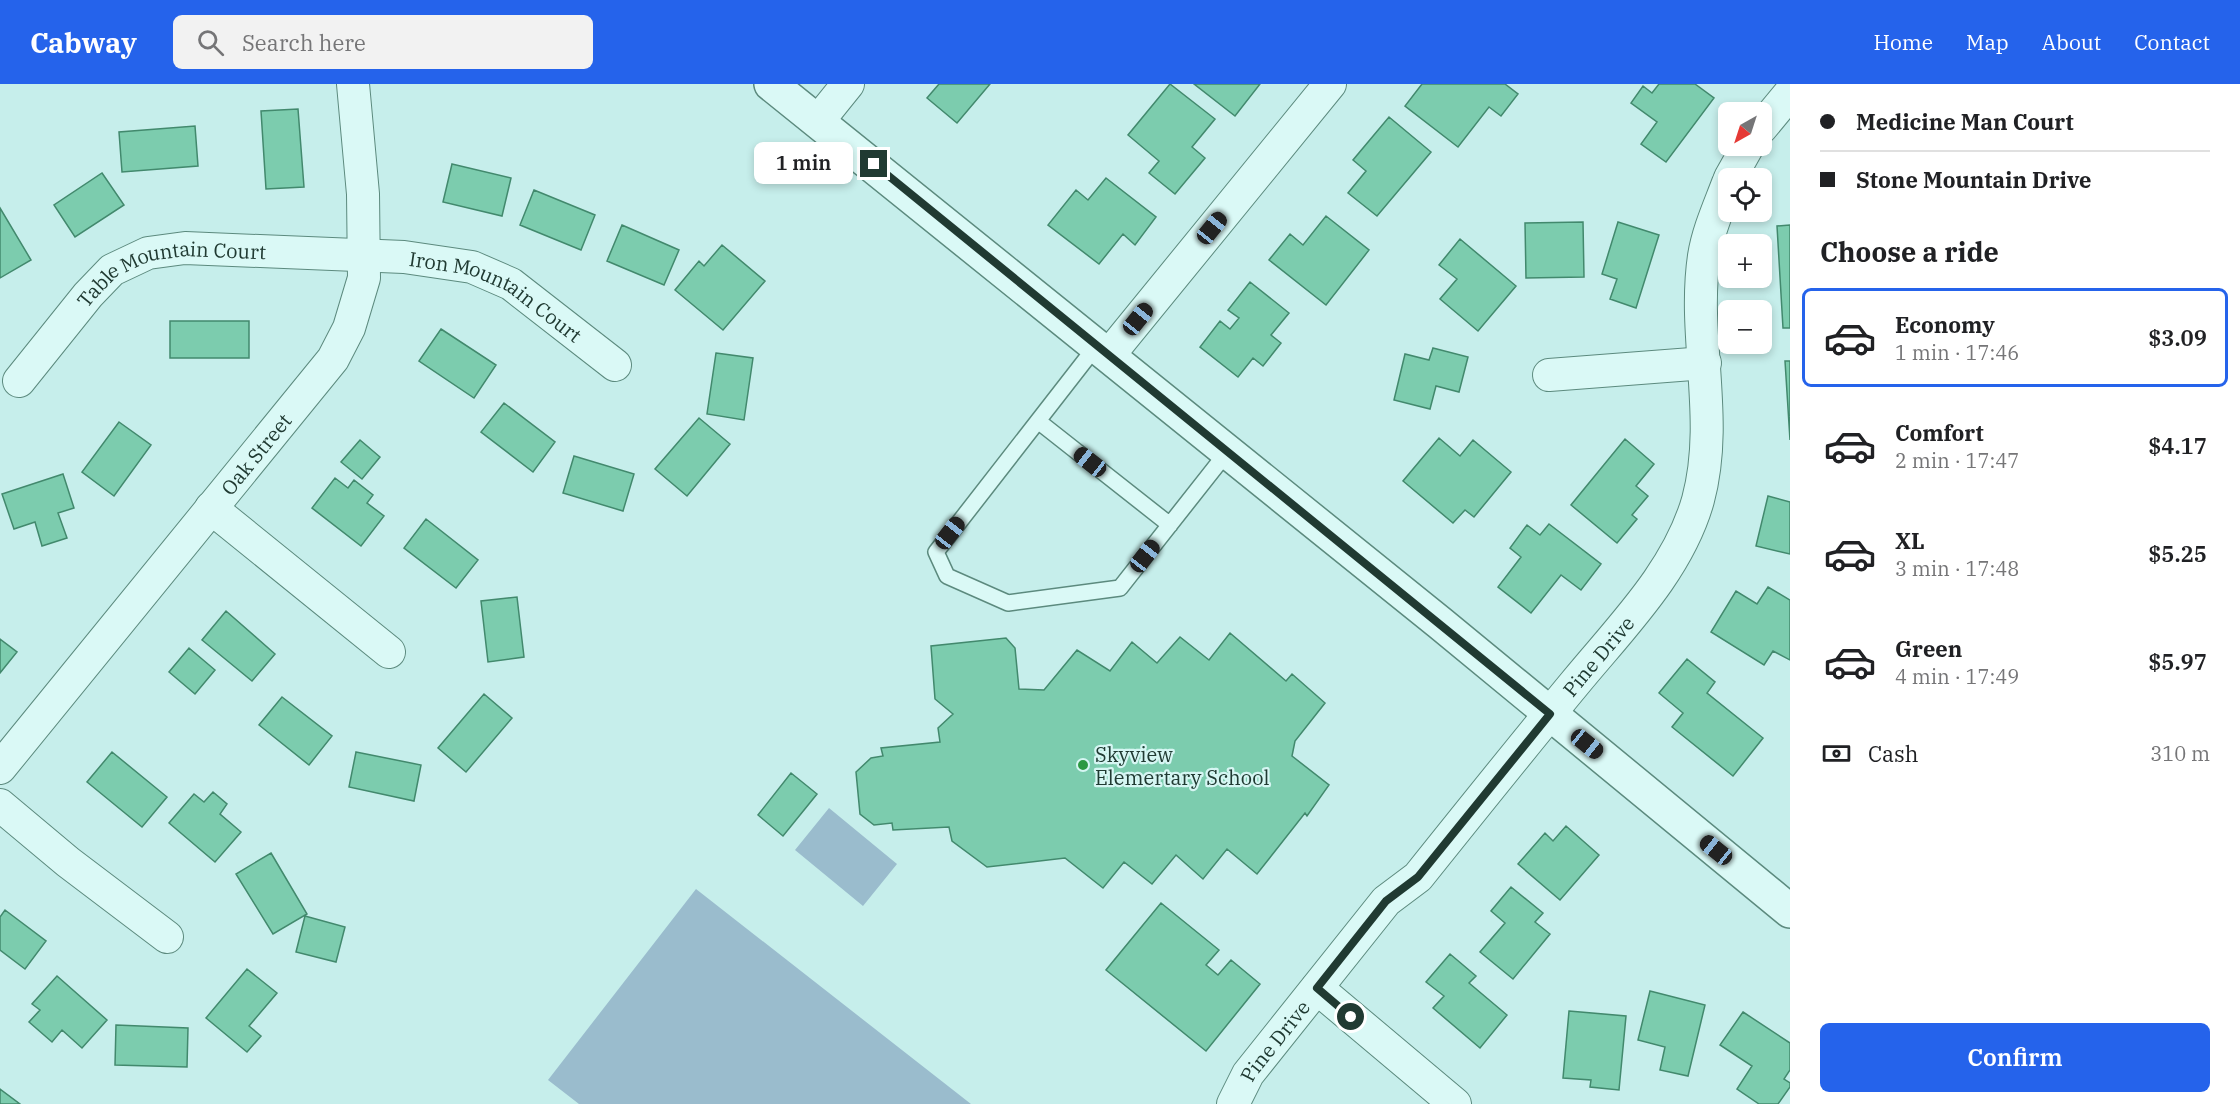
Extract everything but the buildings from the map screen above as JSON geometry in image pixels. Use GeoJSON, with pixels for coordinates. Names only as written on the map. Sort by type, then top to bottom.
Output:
{"type":"FeatureCollection","features":[{"type":"Feature","properties":{"kind":"street","name":"Oak Street"},"geometry":{"type":"LineString","coordinates":[[0,768],[333,358],[349,328],[360,294],[364,255],[363,194],[353,84]]}},
{"type":"Feature","properties":{"kind":"street"},"geometry":{"type":"LineString","coordinates":[[771,84],[819,120],[1228,451],[1790,911]]}},
{"type":"Feature","properties":{"kind":"street"},"geometry":{"type":"LineString","coordinates":[[819,120],[848,84]]}},
{"type":"Feature","properties":{"kind":"street"},"geometry":{"type":"LineString","coordinates":[[1103,350],[1330,84]]}},
{"type":"Feature","properties":{"kind":"street"},"geometry":{"type":"LineString","coordinates":[[1772,115],[1790,93]]}},
{"type":"Feature","properties":{"kind":"street","name":"Pine Drive"},"geometry":{"type":"LineString","coordinates":[[1233,1104],[1248,1074],[1386,901],[1418,877],[1646,595],[1685,536],[1698,499],[1706,454],[1708,415],[1702,323],[1704,257],[1711,226],[1718,208]]}},
{"type":"Feature","properties":{"kind":"street","name":"Table Mountain Court"},"geometry":{"type":"LineString","coordinates":[[19,381],[88,295],[112,270],[148,253],[185,248],[364,255]]}},
{"type":"Feature","properties":{"kind":"street","name":"Iron Mountain Court"},"geometry":{"type":"LineString","coordinates":[[364,255],[404,257],[472,267],[502,280],[572,329],[615,365]]}},
{"type":"Feature","properties":{"kind":"street"},"geometry":{"type":"LineString","coordinates":[[1549,375],[1705,363]]}},
{"type":"Feature","properties":{"kind":"street"},"geometry":{"type":"LineString","coordinates":[[211,508],[389,652]]}},
{"type":"Feature","properties":{"kind":"street"},"geometry":{"type":"LineString","coordinates":[[0,805],[68,862],[167,937]]}},
{"type":"Feature","properties":{"kind":"street"},"geometry":{"type":"LineString","coordinates":[[1317,988],[1455,1104]]}},
{"type":"Feature","properties":{"kind":"lane"},"geometry":{"type":"LineString","coordinates":[[1103,350],[1038,421],[936,552],[947,576],[1008,603],[1120,588],[1228,451]]}},
{"type":"Feature","properties":{"kind":"lane"},"geometry":{"type":"LineString","coordinates":[[1038,421],[1170,525]]}},
{"type":"Feature","properties":{"kind":"shaded area"},"geometry":{"type":"Polygon","coordinates":[[[829,808],[897,864],[863,906],[795,850],[829,808]]]}},
{"type":"Feature","properties":{"kind":"shaded area"},"geometry":{"type":"Polygon","coordinates":[[[696,889],[971,1104],[579,1104],[548,1080],[696,889]]]}},
{"type":"Feature","properties":{"kind":"place","name":"Skyview Elemertary School"},"geometry":{"type":"Point","coordinates":[1083,765]}},
{"type":"Feature","properties":{"kind":"route"},"geometry":{"type":"LineString","coordinates":[[874,164],[1550,714],[1418,877],[1386,901],[1317,988],[1351,1017]]}}]}
